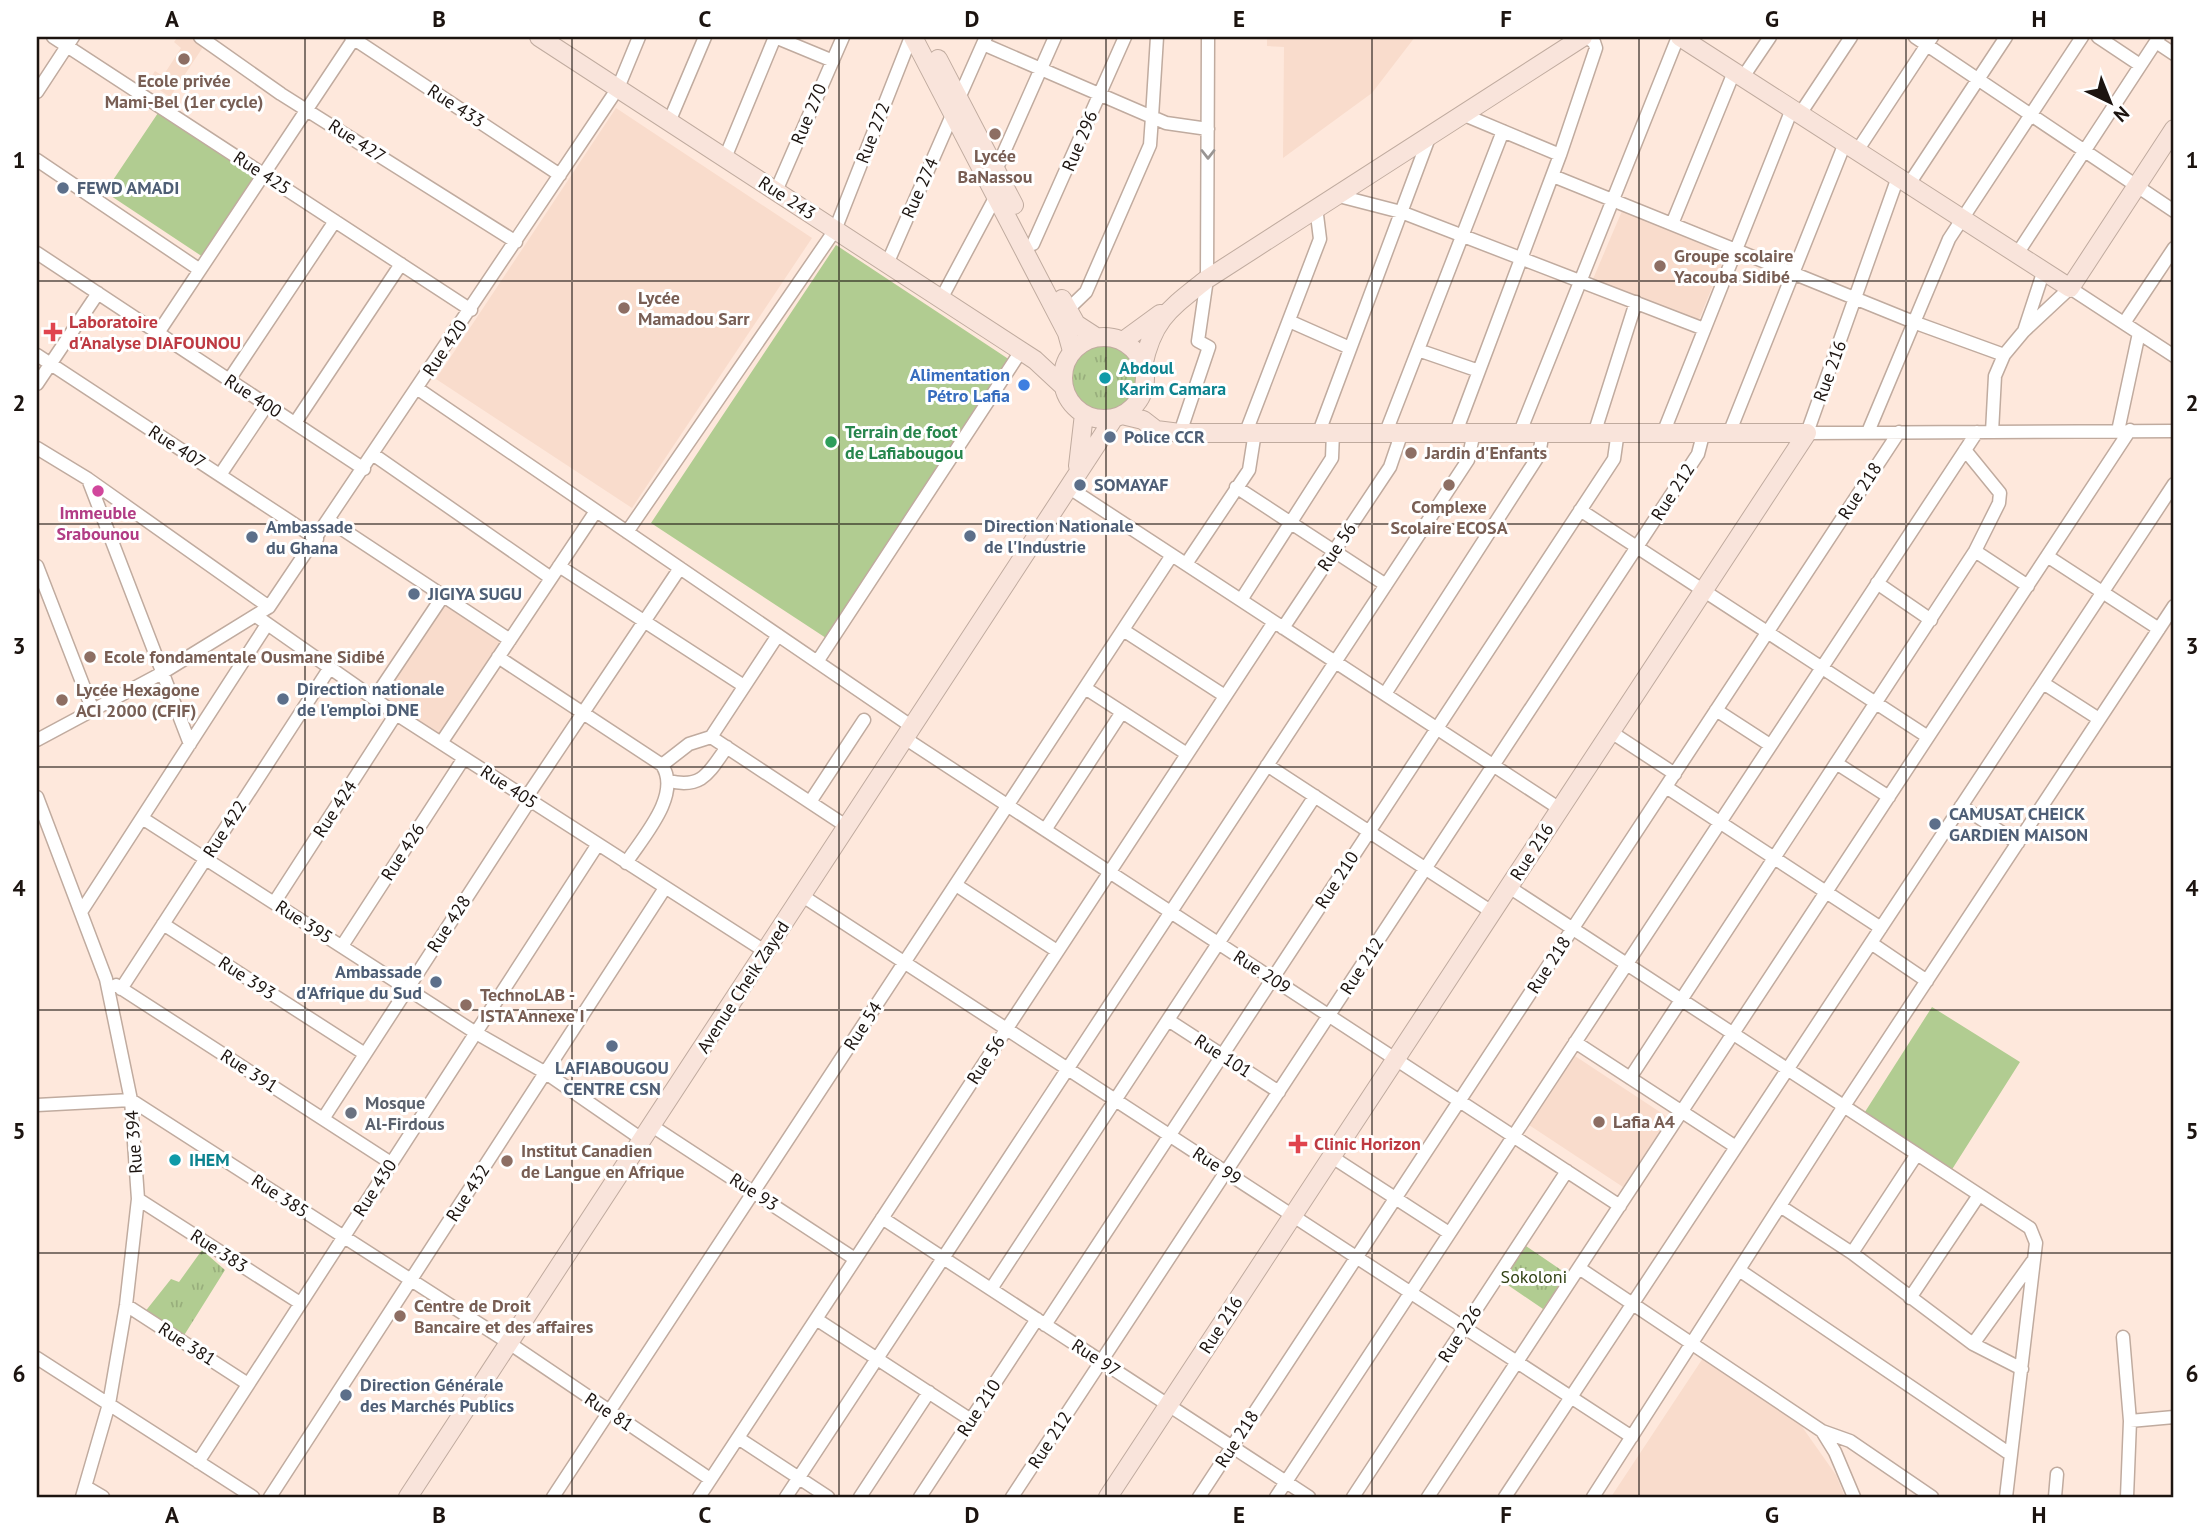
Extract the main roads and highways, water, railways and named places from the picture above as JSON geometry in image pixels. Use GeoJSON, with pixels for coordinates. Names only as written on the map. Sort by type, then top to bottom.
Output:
{"type":"FeatureCollection","features":[{"type":"Feature","properties":{"kind":"place","name":"Ecole privée Mami-Bel (1er cycle)"},"geometry":{"type":"Point","coordinates":[184,59]}},
{"type":"Feature","properties":{"kind":"place","name":"Lycée BaNassou"},"geometry":{"type":"Point","coordinates":[995,134]}},
{"type":"Feature","properties":{"kind":"place","name":"FEWD AMADI"},"geometry":{"type":"Point","coordinates":[63,188]}},
{"type":"Feature","properties":{"kind":"place","name":"Groupe scolaire Yacouba Sidibé"},"geometry":{"type":"Point","coordinates":[1660,266]}},
{"type":"Feature","properties":{"kind":"place","name":"Lycée Mamadou Sarr"},"geometry":{"type":"Point","coordinates":[624,308]}},
{"type":"Feature","properties":{"kind":"place","name":"Laboratoire d'Analyse DIAFOUNOU"},"geometry":{"type":"Point","coordinates":[53,332]}},
{"type":"Feature","properties":{"kind":"place","name":"Abdoul Karim Camara"},"geometry":{"type":"Point","coordinates":[1105,378]}},
{"type":"Feature","properties":{"kind":"place","name":"Alimentation Pétro Lafia"},"geometry":{"type":"Point","coordinates":[1024,385]}},
{"type":"Feature","properties":{"kind":"place","name":"Police CCR"},"geometry":{"type":"Point","coordinates":[1110,437]}},
{"type":"Feature","properties":{"kind":"place","name":"Terrain de foot de Lafiabougou"},"geometry":{"type":"Point","coordinates":[831,442]}},
{"type":"Feature","properties":{"kind":"place","name":"Jardin d'Enfants"},"geometry":{"type":"Point","coordinates":[1411,453]}},
{"type":"Feature","properties":{"kind":"place","name":"SOMAYAF"},"geometry":{"type":"Point","coordinates":[1080,485]}},
{"type":"Feature","properties":{"kind":"place","name":"Complexe Scolaire ECOSA"},"geometry":{"type":"Point","coordinates":[1449,485]}},
{"type":"Feature","properties":{"kind":"place","name":"Immeuble Srabounou"},"geometry":{"type":"Point","coordinates":[98,491]}},
{"type":"Feature","properties":{"kind":"place","name":"Direction Nationale de l'Industrie"},"geometry":{"type":"Point","coordinates":[970,536]}},
{"type":"Feature","properties":{"kind":"place","name":"Ambassade du Ghana"},"geometry":{"type":"Point","coordinates":[252,537]}},
{"type":"Feature","properties":{"kind":"place","name":"JIGIYA SUGU"},"geometry":{"type":"Point","coordinates":[414,594]}},
{"type":"Feature","properties":{"kind":"place","name":"Ecole fondamentale Ousmane Sidibé"},"geometry":{"type":"Point","coordinates":[90,657]}},
{"type":"Feature","properties":{"kind":"place","name":"Direction nationale de l'emploi DNE"},"geometry":{"type":"Point","coordinates":[283,699]}},
{"type":"Feature","properties":{"kind":"place","name":"Lycée Hexagone ACI 2000 (CFIF)"},"geometry":{"type":"Point","coordinates":[62,700]}},
{"type":"Feature","properties":{"kind":"place","name":"CAMUSAT CHEICK GARDIEN MAISON"},"geometry":{"type":"Point","coordinates":[1935,824]}},
{"type":"Feature","properties":{"kind":"place","name":"Ambassade d'Afrique du Sud"},"geometry":{"type":"Point","coordinates":[436,982]}},
{"type":"Feature","properties":{"kind":"place","name":"TechnoLAB - ISTA Annexe I"},"geometry":{"type":"Point","coordinates":[466,1005]}},
{"type":"Feature","properties":{"kind":"place","name":"LAFIABOUGOU CENTRE CSN"},"geometry":{"type":"Point","coordinates":[612,1046]}},
{"type":"Feature","properties":{"kind":"place","name":"Mosque Al-Firdous"},"geometry":{"type":"Point","coordinates":[351,1113]}},
{"type":"Feature","properties":{"kind":"place","name":"Lafia A4"},"geometry":{"type":"Point","coordinates":[1599,1122]}},
{"type":"Feature","properties":{"kind":"place","name":"Clinic Horizon"},"geometry":{"type":"Point","coordinates":[1298,1144]}},
{"type":"Feature","properties":{"kind":"place","name":"IHEM"},"geometry":{"type":"Point","coordinates":[175,1160]}},
{"type":"Feature","properties":{"kind":"place","name":"Institut Canadien de Langue en Afrique"},"geometry":{"type":"Point","coordinates":[507,1161]}},
{"type":"Feature","properties":{"kind":"place","name":"Centre de Droit Bancaire et des affaires"},"geometry":{"type":"Point","coordinates":[400,1316]}},
{"type":"Feature","properties":{"kind":"place","name":"Direction Générale des Marchés Publics"},"geometry":{"type":"Point","coordinates":[346,1395]}},
{"type":"Feature","properties":{"kind":"park label","name":"Sokoloni"},"geometry":{"type":"Point","coordinates":[1534,1277]}}]}
